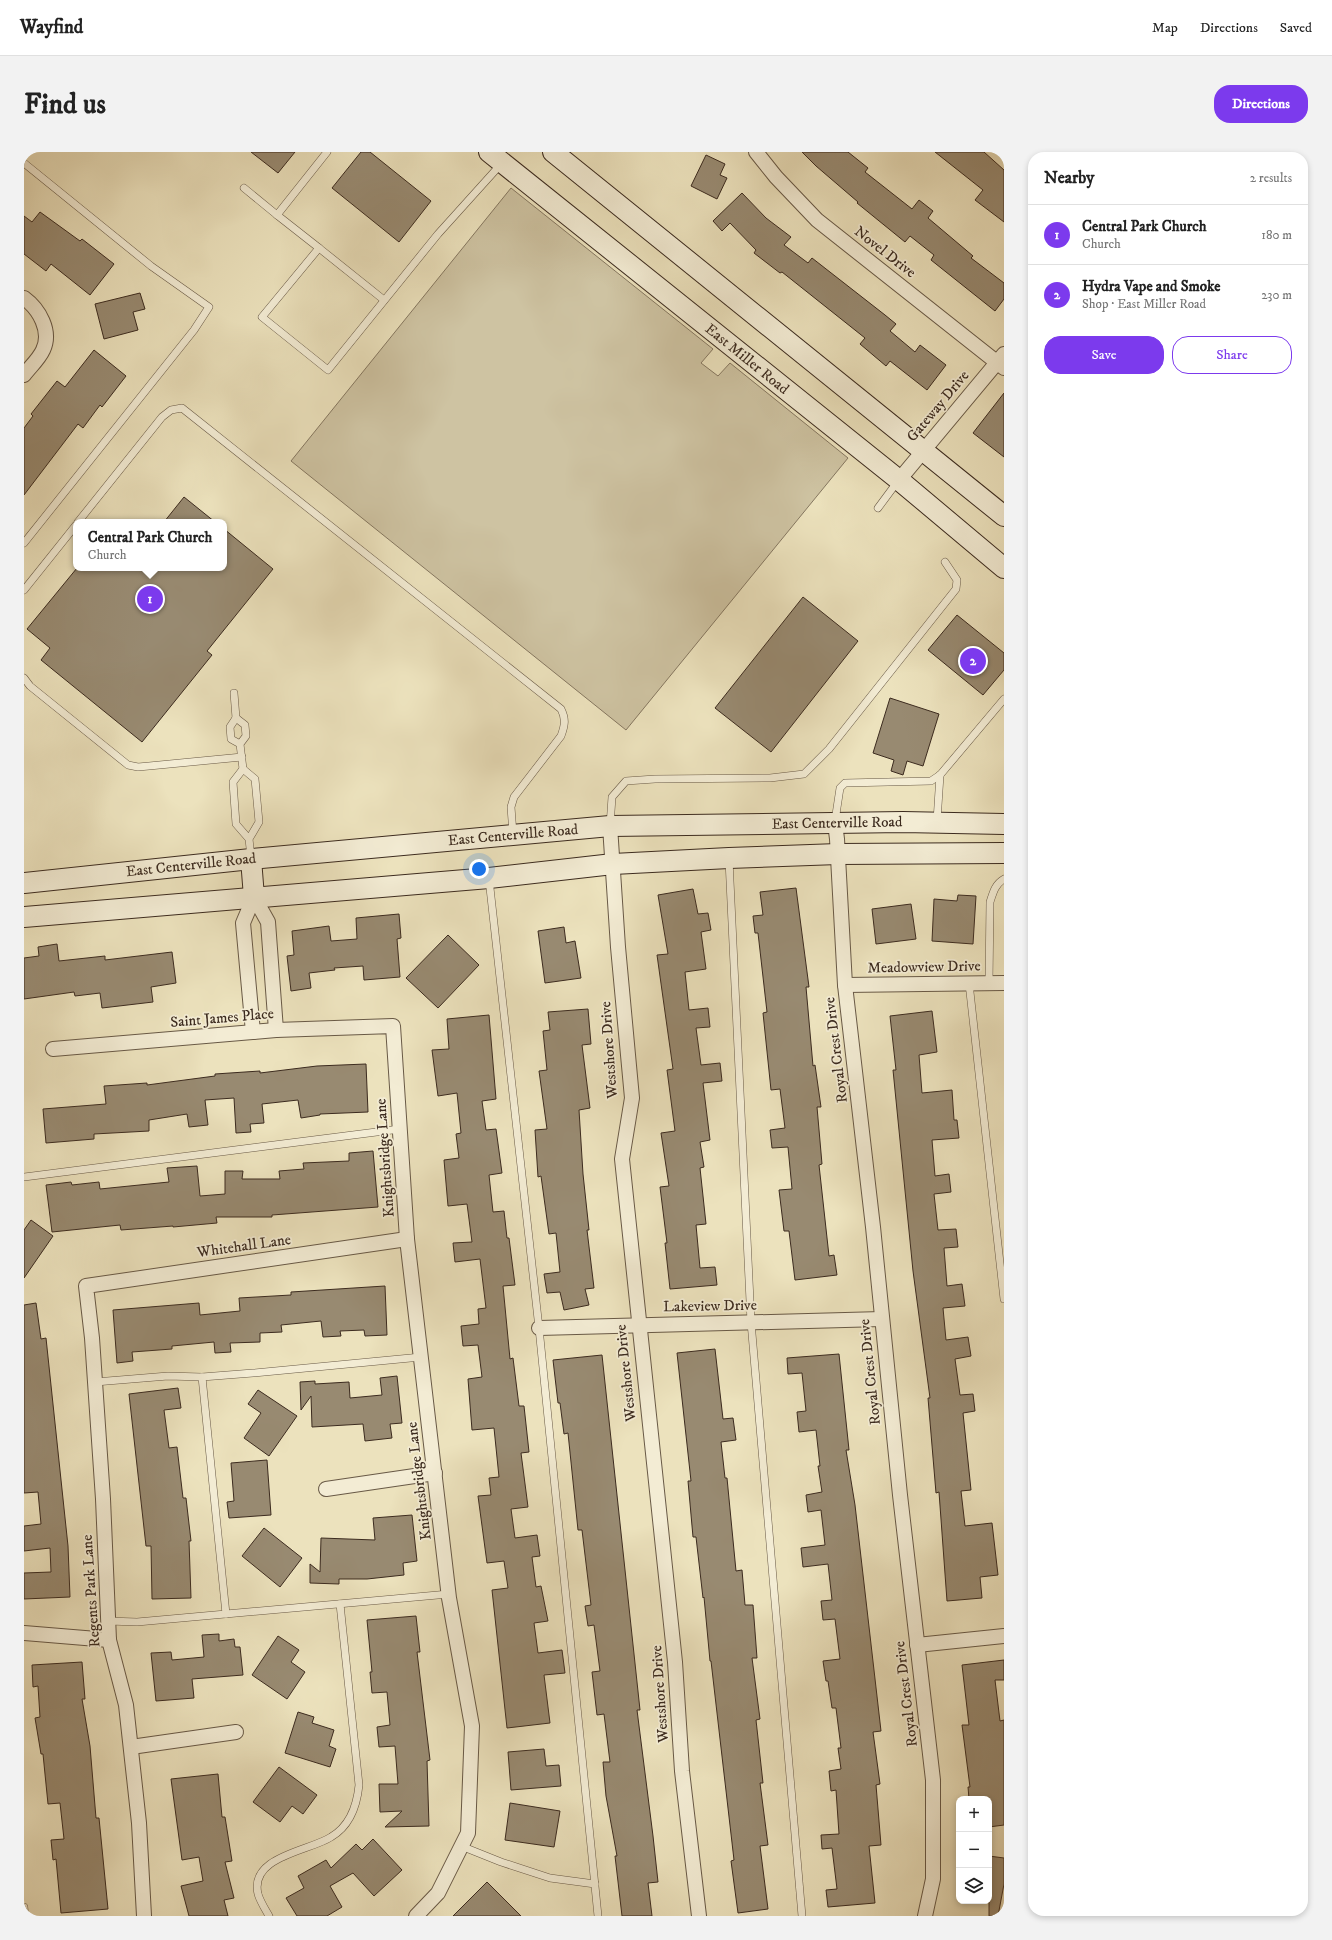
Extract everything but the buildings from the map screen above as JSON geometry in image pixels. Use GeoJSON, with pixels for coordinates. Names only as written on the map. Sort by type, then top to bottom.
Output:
{"type":"FeatureCollection","features":[{"type":"Feature","properties":{"kind":"main road"},"geometry":{"type":"LineString","coordinates":[[553,152],[1004,516]]}},
{"type":"Feature","properties":{"kind":"main road","name":"East Miller Road"},"geometry":{"type":"LineString","coordinates":[[500,156],[899,480],[1004,568]]}},
{"type":"Feature","properties":{"kind":"main road","name":"East Centerville Road"},"geometry":{"type":"LineString","coordinates":[[24,883],[251,859],[610,826],[834,823],[1004,824]]}},
{"type":"Feature","properties":{"kind":"main road","name":"East Centerville Road"},"geometry":{"type":"LineString","coordinates":[[24,917],[489,878],[613,864],[838,854],[1004,853]]}},
{"type":"Feature","properties":{"kind":"main road"},"geometry":{"type":"LineString","coordinates":[[251,859],[254,898]]}},
{"type":"Feature","properties":{"kind":"street","name":"Novel Drive"},"geometry":{"type":"LineString","coordinates":[[756,152],[776,177],[817,220],[1002,361]]}},
{"type":"Feature","properties":{"kind":"street"},"geometry":{"type":"LineString","coordinates":[[24,298],[33,305],[46,330],[44,349],[24,375]]}},
{"type":"Feature","properties":{"kind":"street","name":"Gateway Drive"},"geometry":{"type":"LineString","coordinates":[[899,480],[1002,361]]}},
{"type":"Feature","properties":{"kind":"street","name":"Royal Crest Drive"},"geometry":{"type":"LineString","coordinates":[[834,823],[838,854],[845,985],[933,1780],[934,1879],[925,1916]]}},
{"type":"Feature","properties":{"kind":"street","name":"Westshore Drive"},"geometry":{"type":"LineString","coordinates":[[610,826],[618,946],[632,1098],[622,1158],[638,1325],[675,1662],[682,1771],[699,1916]]}},
{"type":"Feature","properties":{"kind":"street"},"geometry":{"type":"LineString","coordinates":[[254,898],[268,922],[276,1030]]}},
{"type":"Feature","properties":{"kind":"street"},"geometry":{"type":"LineString","coordinates":[[253,1032],[243,923],[254,898]]}},
{"type":"Feature","properties":{"kind":"street","name":"Meadowview Drive"},"geometry":{"type":"LineString","coordinates":[[845,985],[1004,983]]}},
{"type":"Feature","properties":{"kind":"street","name":"Saint James Place"},"geometry":{"type":"LineString","coordinates":[[53,1049],[276,1030],[393,1026]]}},
{"type":"Feature","properties":{"kind":"street","name":"Knightsbridge Lane"},"geometry":{"type":"LineString","coordinates":[[393,1026],[407,1239],[449,1594],[472,1726],[468,1833],[438,1893],[416,1916]]}},
{"type":"Feature","properties":{"kind":"street","name":"Whitehall Lane"},"geometry":{"type":"LineString","coordinates":[[86,1286],[407,1239]]}},
{"type":"Feature","properties":{"kind":"street","name":"Regents Park Lane"},"geometry":{"type":"LineString","coordinates":[[86,1286],[95,1382],[109,1640],[126,1705],[139,1823],[144,1916]]}},
{"type":"Feature","properties":{"kind":"street","name":"Lakeview Drive"},"geometry":{"type":"LineString","coordinates":[[539,1328],[882,1319]]}},
{"type":"Feature","properties":{"kind":"street"},"geometry":{"type":"LineString","coordinates":[[326,1489],[435,1473]]}},
{"type":"Feature","properties":{"kind":"street"},"geometry":{"type":"LineString","coordinates":[[24,1633],[109,1640]]}},
{"type":"Feature","properties":{"kind":"street"},"geometry":{"type":"LineString","coordinates":[[918,1645],[1004,1636]]}},
{"type":"Feature","properties":{"kind":"street"},"geometry":{"type":"LineString","coordinates":[[131,1747],[236,1732]]}},
{"type":"Feature","properties":{"kind":"lane"},"geometry":{"type":"LineString","coordinates":[[277,215],[327,152]]}},
{"type":"Feature","properties":{"kind":"lane"},"geometry":{"type":"LineString","coordinates":[[319,248],[262,317],[328,370],[500,156]]}},
{"type":"Feature","properties":{"kind":"lane"},"geometry":{"type":"LineString","coordinates":[[24,164],[151,266],[209,307],[194,330],[24,543]]}},
{"type":"Feature","properties":{"kind":"lane"},"geometry":{"type":"LineString","coordinates":[[244,188],[384,300]]}},
{"type":"Feature","properties":{"kind":"lane"},"geometry":{"type":"LineString","coordinates":[[80,519],[162,417],[171,410],[182,408],[561,709],[565,718],[564,727],[560,736],[514,797],[511,807],[513,835]]}},
{"type":"Feature","properties":{"kind":"lane"},"geometry":{"type":"LineString","coordinates":[[878,508],[899,480]]}},
{"type":"Feature","properties":{"kind":"lane"},"geometry":{"type":"LineString","coordinates":[[24,590],[73,529]]}},
{"type":"Feature","properties":{"kind":"lane"},"geometry":{"type":"LineString","coordinates":[[610,826],[612,797],[626,781],[655,779],[770,778],[804,774],[829,749],[956,589],[957,580],[945,562]]}},
{"type":"Feature","properties":{"kind":"lane"},"geometry":{"type":"LineString","coordinates":[[24,678],[30,686],[128,765],[138,767],[242,757]]}},
{"type":"Feature","properties":{"kind":"lane"},"geometry":{"type":"LineString","coordinates":[[234,692],[236,718],[230,727],[231,739],[240,744]]}},
{"type":"Feature","properties":{"kind":"lane"},"geometry":{"type":"LineString","coordinates":[[834,823],[840,788],[845,783],[931,781],[940,775],[1004,699]]}},
{"type":"Feature","properties":{"kind":"lane"},"geometry":{"type":"LineString","coordinates":[[236,718],[245,725],[246,736],[240,744],[243,769],[233,782],[236,824],[249,839],[251,859]]}},
{"type":"Feature","properties":{"kind":"lane"},"geometry":{"type":"LineString","coordinates":[[243,769],[255,779],[259,822],[249,839]]}},
{"type":"Feature","properties":{"kind":"lane"},"geometry":{"type":"LineString","coordinates":[[937,823],[940,775]]}},
{"type":"Feature","properties":{"kind":"lane"},"geometry":{"type":"LineString","coordinates":[[729,858],[751,1322],[802,1916]]}},
{"type":"Feature","properties":{"kind":"lane"},"geometry":{"type":"LineString","coordinates":[[489,878],[539,1328],[598,1916]]}},
{"type":"Feature","properties":{"kind":"lane"},"geometry":{"type":"LineString","coordinates":[[989,983],[990,902],[993,892],[1000,881],[1004,879]]}},
{"type":"Feature","properties":{"kind":"lane"},"geometry":{"type":"LineString","coordinates":[[969,983],[1004,1299]]}},
{"type":"Feature","properties":{"kind":"lane"},"geometry":{"type":"LineString","coordinates":[[24,1176],[400,1129]]}},
{"type":"Feature","properties":{"kind":"lane"},"geometry":{"type":"LineString","coordinates":[[95,1382],[168,1376],[202,1377],[421,1357]]}},
{"type":"Feature","properties":{"kind":"lane"},"geometry":{"type":"LineString","coordinates":[[202,1377],[226,1614]]}},
{"type":"Feature","properties":{"kind":"lane"},"geometry":{"type":"LineString","coordinates":[[108,1621],[137,1622],[449,1594]]}},
{"type":"Feature","properties":{"kind":"lane"},"geometry":{"type":"LineString","coordinates":[[269,1916],[258,1895],[257,1886],[260,1876],[272,1863],[282,1856],[331,1838],[340,1830],[354,1809],[358,1797],[359,1785],[340,1604]]}},
{"type":"Feature","properties":{"kind":"lane"},"geometry":{"type":"LineString","coordinates":[[461,1846],[550,1878],[595,1884]]}},
{"type":"Feature","properties":{"kind":"lane"},"geometry":{"type":"LineString","coordinates":[[24,1907],[25,1916]]}},
{"type":"Feature","properties":{"kind":"shaded area"},"geometry":{"type":"Polygon","coordinates":[[[511,188],[713,349],[701,363],[718,376],[730,363],[848,458],[626,730],[291,461],[511,188]]]}},
{"type":"Feature","properties":{"kind":"place","name":"Central Park Church"},"geometry":{"type":"Point","coordinates":[150,599]}},
{"type":"Feature","properties":{"kind":"place","name":"Hydra Vape and Smoke"},"geometry":{"type":"Point","coordinates":[973,661]}}]}
